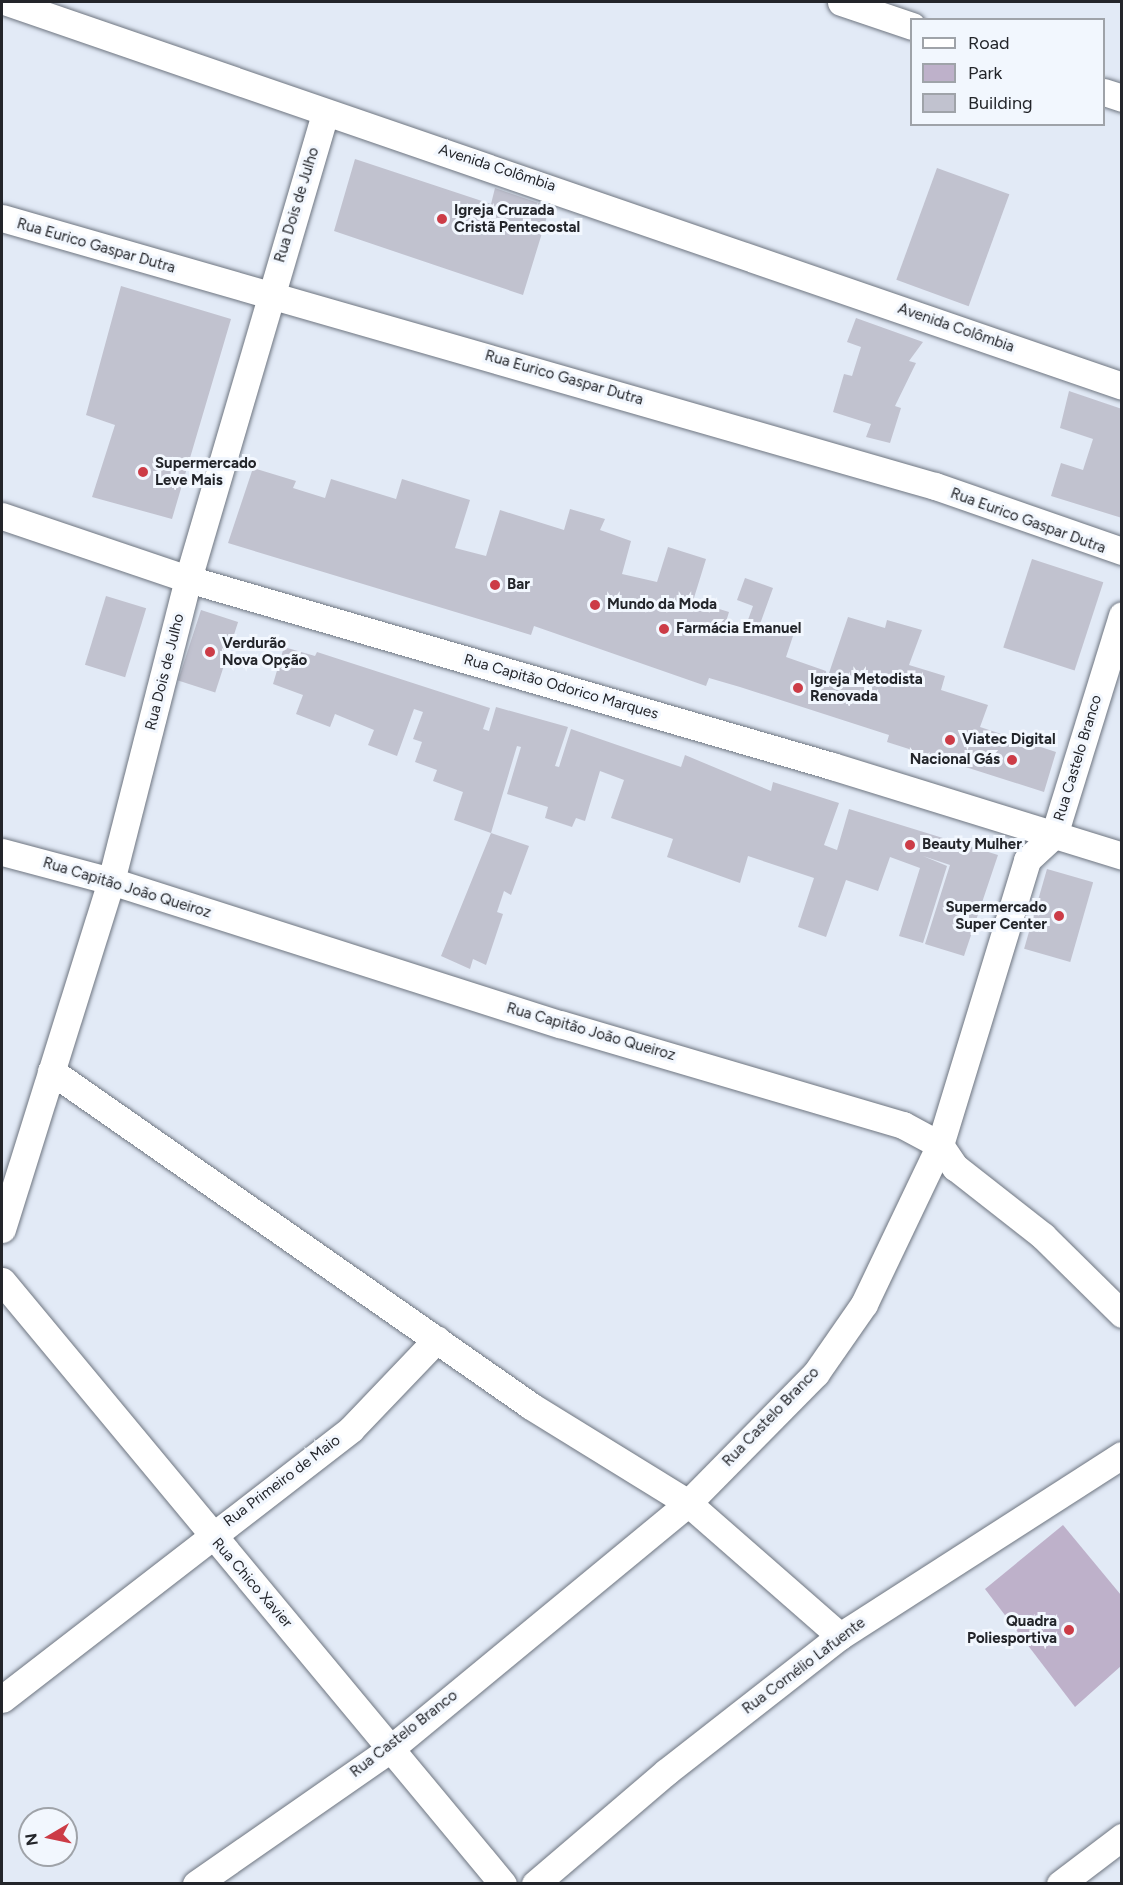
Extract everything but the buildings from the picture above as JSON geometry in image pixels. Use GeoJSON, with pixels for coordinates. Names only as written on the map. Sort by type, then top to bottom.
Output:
{"type":"FeatureCollection","features":[{"type":"Feature","properties":{"kind":"street","name":"Avenida Colômbia"},"geometry":{"type":"LineString","coordinates":[[7,2],[35,6],[325,115],[616,208],[1122,386]]}},
{"type":"Feature","properties":{"kind":"street"},"geometry":{"type":"LineString","coordinates":[[841,2],[910,25]]}},
{"type":"Feature","properties":{"kind":"street"},"geometry":{"type":"LineString","coordinates":[[1105,92],[1122,98]]}},
{"type":"Feature","properties":{"kind":"street","name":"Rua Dois de Julho"},"geometry":{"type":"LineString","coordinates":[[2,1229],[111,881],[188,579],[325,115]]}},
{"type":"Feature","properties":{"kind":"street","name":"Rua Eurico Gaspar Dutra"},"geometry":{"type":"LineString","coordinates":[[2,218],[270,297],[924,483],[1122,551]]}},
{"type":"Feature","properties":{"kind":"street","name":"Rua Capitão Odorico Marques"},"geometry":{"type":"LineString","coordinates":[[2,516],[188,579],[832,766],[1122,856]]}},
{"type":"Feature","properties":{"kind":"street","name":"Rua Castelo Branco"},"geometry":{"type":"LineString","coordinates":[[196,1884],[390,1749],[688,1503],[816,1373],[864,1304],[940,1145],[1027,860],[1054,835],[1122,615]]}},
{"type":"Feature","properties":{"kind":"street","name":"Rua Capitão João Queiroz"},"geometry":{"type":"LineString","coordinates":[[2,852],[111,881],[560,1024],[903,1125],[940,1145],[955,1167],[1043,1236],[1122,1314]]}},
{"type":"Feature","properties":{"kind":"street"},"geometry":{"type":"LineString","coordinates":[[51,1071],[531,1406],[688,1503],[840,1636]]}},
{"type":"Feature","properties":{"kind":"street","name":"Rua Chico Xavier"},"geometry":{"type":"LineString","coordinates":[[6,1297],[504,1884]]}},
{"type":"Feature","properties":{"kind":"street","name":"Rua Primeiro de Maio"},"geometry":{"type":"LineString","coordinates":[[2,1699],[351,1429],[437,1339]]}},
{"type":"Feature","properties":{"kind":"street","name":"Rua Cornélio Lafuente"},"geometry":{"type":"LineString","coordinates":[[535,1884],[666,1772],[840,1636],[1122,1455]]}},
{"type":"Feature","properties":{"kind":"street"},"geometry":{"type":"LineString","coordinates":[[1060,1884],[1122,1837]]}},
{"type":"Feature","properties":{"kind":"green space","name":"Quadra Poliesportiva"},"geometry":{"type":"Polygon","coordinates":[[[1063,1525],[1121,1595],[1121,1666],[1075,1707],[985,1589],[1063,1525]]]}},
{"type":"Feature","properties":{"kind":"place","name":"Igreja Cruzada Cristã Pentecostal"},"geometry":{"type":"Point","coordinates":[442,219]}},
{"type":"Feature","properties":{"kind":"place","name":"Supermercado Leve Mais"},"geometry":{"type":"Point","coordinates":[143,472]}},
{"type":"Feature","properties":{"kind":"place","name":"Bar"},"geometry":{"type":"Point","coordinates":[495,585]}},
{"type":"Feature","properties":{"kind":"place","name":"Mundo da Moda"},"geometry":{"type":"Point","coordinates":[595,605]}},
{"type":"Feature","properties":{"kind":"place","name":"Farmácia Emanuel"},"geometry":{"type":"Point","coordinates":[664,629]}},
{"type":"Feature","properties":{"kind":"place","name":"Verdurão Nova Opção"},"geometry":{"type":"Point","coordinates":[210,652]}},
{"type":"Feature","properties":{"kind":"place","name":"Igreja Metodista Renovada"},"geometry":{"type":"Point","coordinates":[798,688]}},
{"type":"Feature","properties":{"kind":"place","name":"Viatec Digital"},"geometry":{"type":"Point","coordinates":[950,740]}},
{"type":"Feature","properties":{"kind":"place","name":"Nacional Gás"},"geometry":{"type":"Point","coordinates":[1012,760]}},
{"type":"Feature","properties":{"kind":"place","name":"Beauty Mulher"},"geometry":{"type":"Point","coordinates":[910,845]}},
{"type":"Feature","properties":{"kind":"place","name":"Supermercado Super Center"},"geometry":{"type":"Point","coordinates":[1059,916]}},
{"type":"Feature","properties":{"kind":"place","name":"Quadra Poliesportiva"},"geometry":{"type":"Point","coordinates":[1069,1630]}}]}
